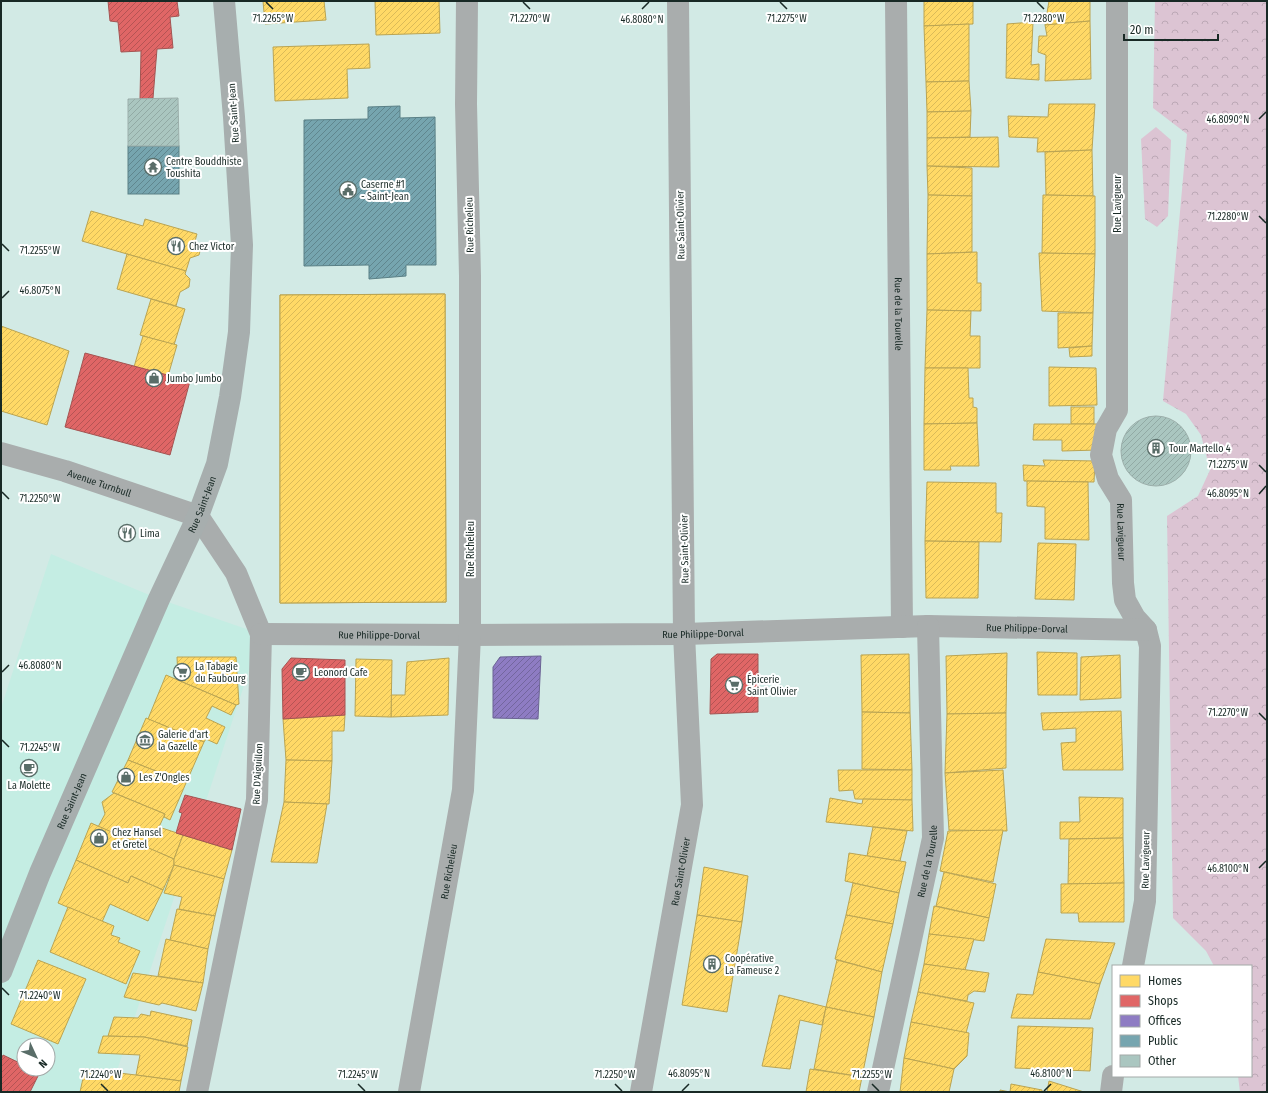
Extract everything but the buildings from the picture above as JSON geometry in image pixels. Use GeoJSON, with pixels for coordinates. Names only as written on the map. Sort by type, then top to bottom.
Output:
{"type":"FeatureCollection","features":[{"type":"Feature","properties":{"kind":"main road","name":"Rue Saint-Jean"},"geometry":{"type":"LineString","coordinates":[[1,972],[40,873],[159,600],[198,516],[217,464],[230,397],[239,332],[242,244],[234,118],[224,1]]}},
{"type":"Feature","properties":{"kind":"street","name":"Rue Richelieu"},"geometry":{"type":"LineString","coordinates":[[409,1092],[463,790],[470,635],[470,276],[466,104],[467,1]]}},
{"type":"Feature","properties":{"kind":"street","name":"Rue Saint-Olivier"},"geometry":{"type":"LineString","coordinates":[[641,1092],[692,805],[684,634],[678,1]]}},
{"type":"Feature","properties":{"kind":"street","name":"Rue de la Tourelle"},"geometry":{"type":"LineString","coordinates":[[896,1],[902,628]]}},
{"type":"Feature","properties":{"kind":"street","name":"Rue Lavigueur"},"geometry":{"type":"LineString","coordinates":[[1117,1],[1117,410],[1106,429],[1102,455],[1108,479],[1121,500],[1123,583],[1125,600],[1135,618],[1146,630],[1150,646],[1144,901],[1133,965]]}},
{"type":"Feature","properties":{"kind":"street","name":"Avenue Turnbull"},"geometry":{"type":"LineString","coordinates":[[1,453],[65,471],[198,516]]}},
{"type":"Feature","properties":{"kind":"street","name":"Rue D'Aiguillon"},"geometry":{"type":"LineString","coordinates":[[197,1092],[257,800],[261,634],[236,573],[198,516]]}},
{"type":"Feature","properties":{"kind":"street","name":"Rue Philippe-Dorval"},"geometry":{"type":"LineString","coordinates":[[261,634],[684,634],[928,626],[1146,630]]}},
{"type":"Feature","properties":{"kind":"street","name":"Rue de la Tourelle"},"geometry":{"type":"LineString","coordinates":[[878,1092],[933,838],[928,626]]}},
{"type":"Feature","properties":{"kind":"street"},"geometry":{"type":"LineString","coordinates":[[1111,1092],[1114,1077]]}},
{"type":"Feature","properties":{"kind":"shaded area"},"geometry":{"type":"Polygon","coordinates":[[[51,554],[159,599],[261,634],[110,1092],[1,1092],[1,708],[51,554]]]}},
{"type":"Feature","properties":{"kind":"green space"},"geometry":{"type":"Polygon","coordinates":[[[1155,1],[1267,1],[1267,1092],[1240,1092],[1238,1077],[1252,1077],[1252,965],[1213,965],[1206,951],[1173,918],[1167,516],[1198,496],[1210,470],[1201,435],[1186,414],[1163,401],[1187,134],[1153,108],[1155,1]]]}},
{"type":"Feature","properties":{"kind":"green space"},"geometry":{"type":"Polygon","coordinates":[[[1156,127],[1171,140],[1168,216],[1157,227],[1145,219],[1141,139],[1156,127]]]}},
{"type":"Feature","properties":{"kind":"place","name":"Centre Bouddhiste Toushita"},"geometry":{"type":"Point","coordinates":[153,167]}},
{"type":"Feature","properties":{"kind":"place","name":"Caserne #1 - Saint-Jean"},"geometry":{"type":"Point","coordinates":[348,190]}},
{"type":"Feature","properties":{"kind":"place","name":"Chez Victor"},"geometry":{"type":"Point","coordinates":[176,246]}},
{"type":"Feature","properties":{"kind":"place","name":"Jumbo Jumbo"},"geometry":{"type":"Point","coordinates":[154,378]}},
{"type":"Feature","properties":{"kind":"place","name":"Tour Martello 4"},"geometry":{"type":"Point","coordinates":[1156,448]}},
{"type":"Feature","properties":{"kind":"place","name":"Lima"},"geometry":{"type":"Point","coordinates":[127,533]}},
{"type":"Feature","properties":{"kind":"place","name":"La Tabagie du Faubourg"},"geometry":{"type":"Point","coordinates":[182,672]}},
{"type":"Feature","properties":{"kind":"place","name":"Leonord Cafe"},"geometry":{"type":"Point","coordinates":[301,672]}},
{"type":"Feature","properties":{"kind":"place","name":"Épicerie Saint Olivier"},"geometry":{"type":"Point","coordinates":[734,685]}},
{"type":"Feature","properties":{"kind":"place","name":"Galerie d'art la Gazelle"},"geometry":{"type":"Point","coordinates":[145,740]}},
{"type":"Feature","properties":{"kind":"place","name":"La Molette"},"geometry":{"type":"Point","coordinates":[29,768]}},
{"type":"Feature","properties":{"kind":"place","name":"Les Z'Ongles"},"geometry":{"type":"Point","coordinates":[126,777]}},
{"type":"Feature","properties":{"kind":"place","name":"Chez Hansel et Gretel"},"geometry":{"type":"Point","coordinates":[99,838]}},
{"type":"Feature","properties":{"kind":"place","name":"Coopérative La Fameuse 2"},"geometry":{"type":"Point","coordinates":[712,964]}}]}
